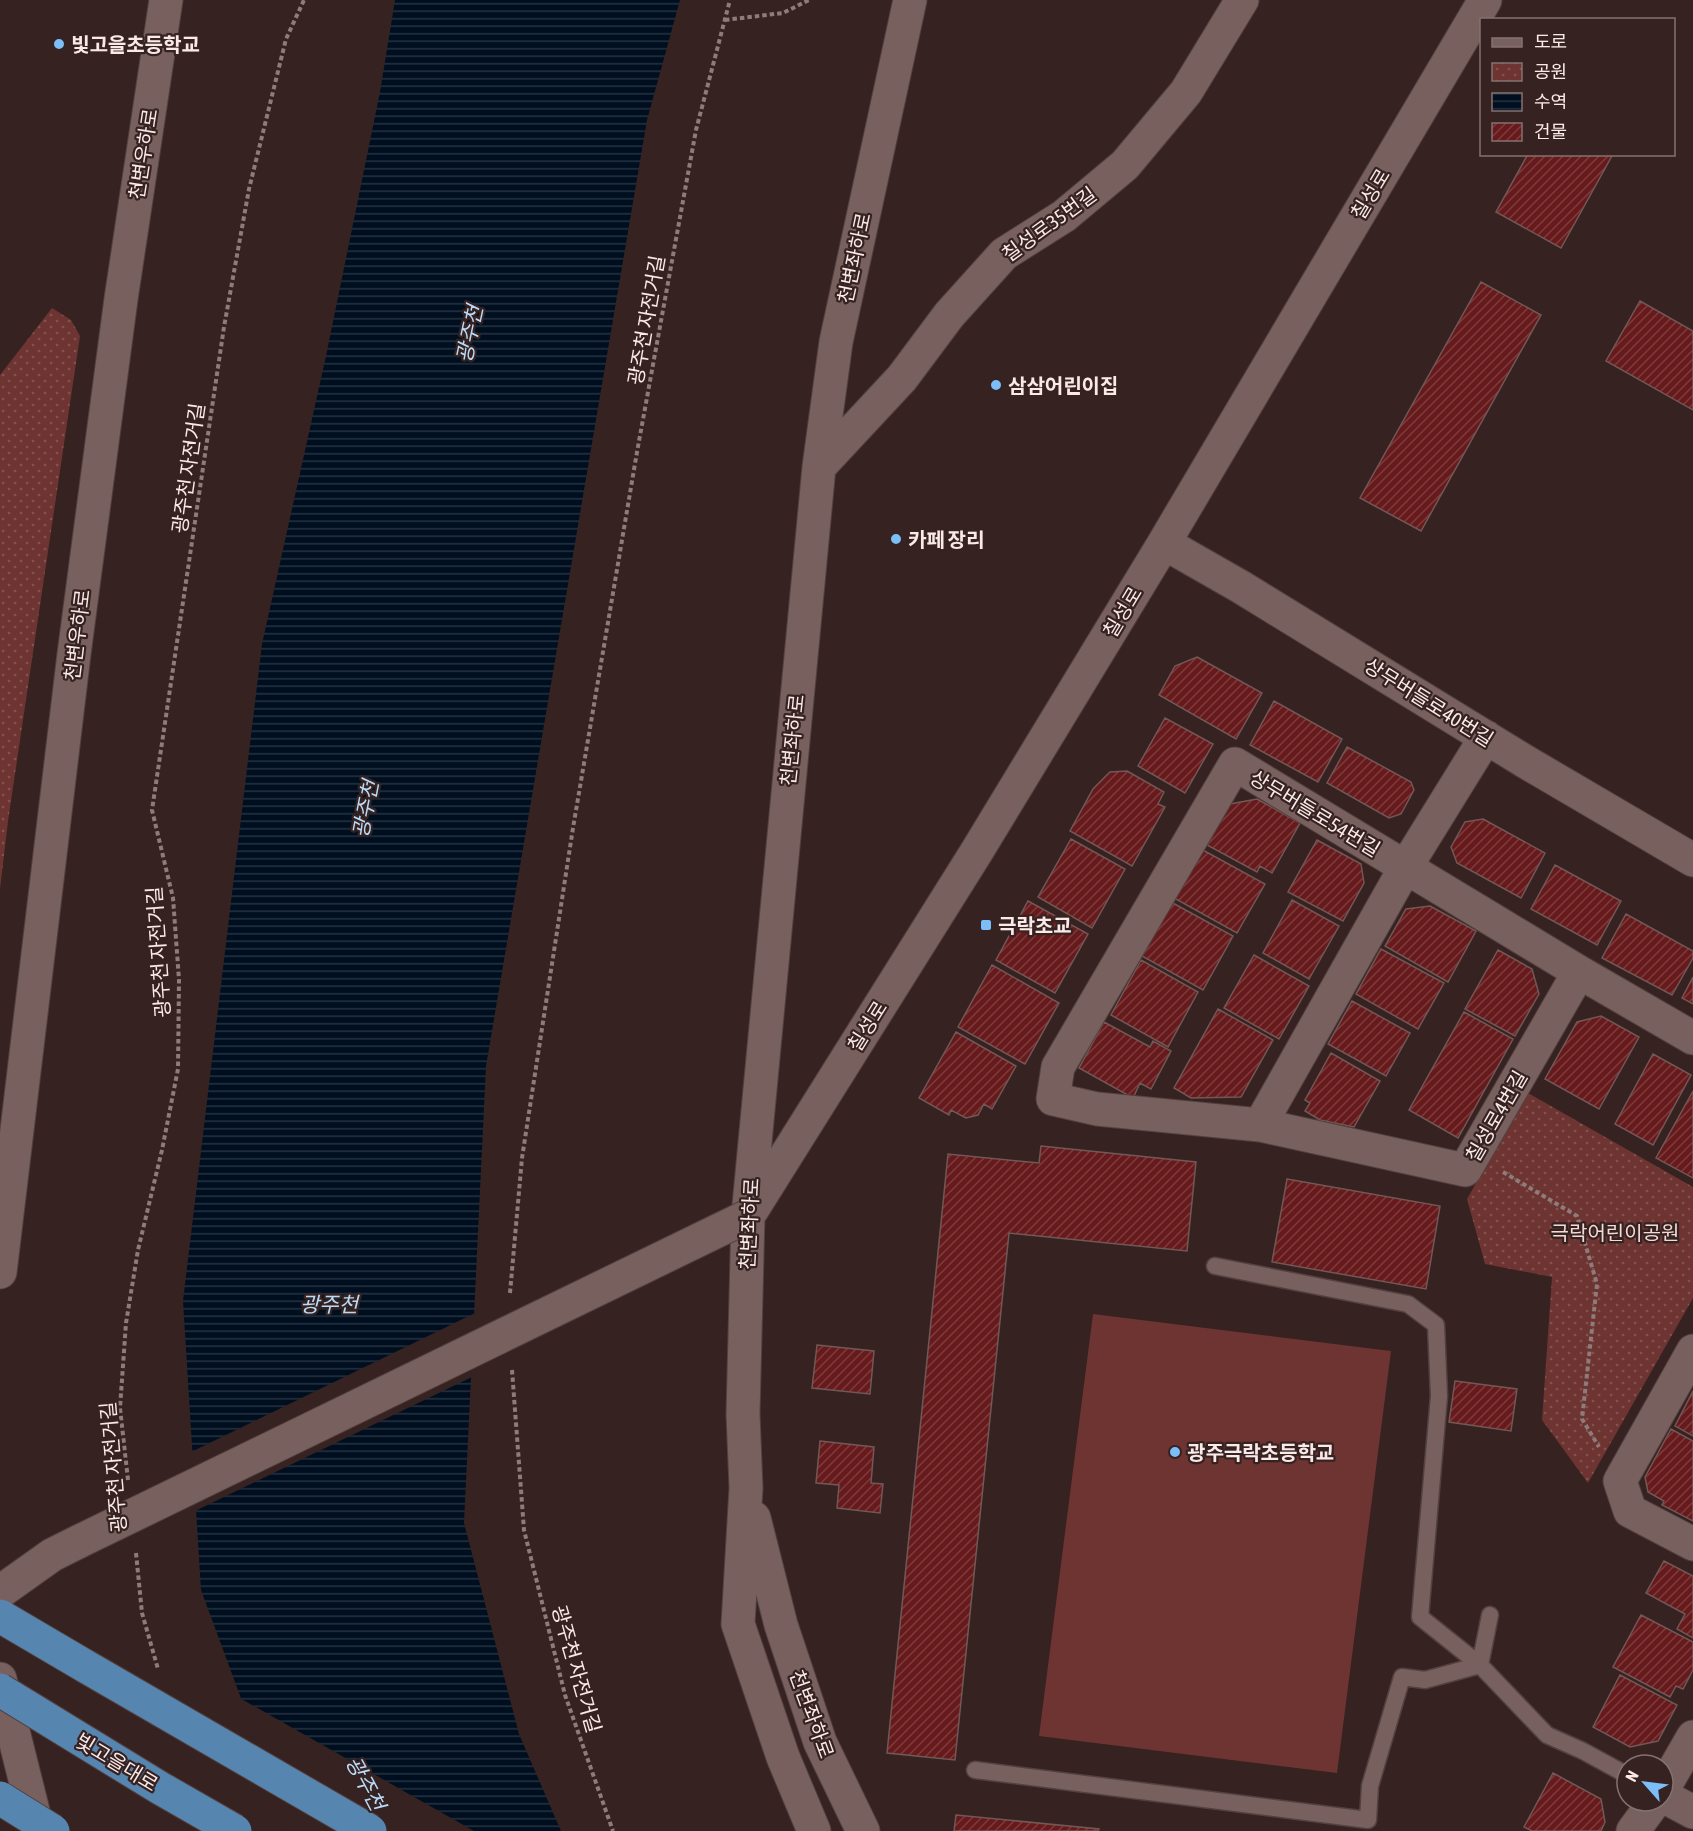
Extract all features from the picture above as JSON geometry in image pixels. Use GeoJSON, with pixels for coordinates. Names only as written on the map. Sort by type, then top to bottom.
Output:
{"type":"FeatureCollection","features":[{"type":"Feature","properties":{"kind":"highway"},"geometry":{"type":"LineString","coordinates":[[0,1616],[370,1831]]}},
{"type":"Feature","properties":{"kind":"highway","name":"빛고을대로"},"geometry":{"type":"LineString","coordinates":[[0,1690],[235,1831]]}},
{"type":"Feature","properties":{"kind":"highway"},"geometry":{"type":"LineString","coordinates":[[0,1798],[53,1831]]}},
{"type":"Feature","properties":{"kind":"street","name":"천변우하로"},"geometry":{"type":"LineString","coordinates":[[0,1260],[95,490],[166,0]]}},
{"type":"Feature","properties":{"kind":"street","name":"천변좌하로"},"geometry":{"type":"LineString","coordinates":[[814,1831],[783,1757],[738,1624],[746,1488],[743,1414],[748,1216],[819,467],[836,342],[910,0]]}},
{"type":"Feature","properties":{"kind":"street","name":"칠성로35번길"},"geometry":{"type":"LineString","coordinates":[[819,467],[902,378],[949,315],[1004,254],[1064,216],[1125,165],[1186,92],[1242,0]]}},
{"type":"Feature","properties":{"kind":"street","name":"칠성로"},"geometry":{"type":"LineString","coordinates":[[748,1216],[973,858],[1164,543],[1485,0]]}},
{"type":"Feature","properties":{"kind":"street","name":"상무버들로40번길"},"geometry":{"type":"LineString","coordinates":[[1164,543],[1261,599],[1693,860]]}},
{"type":"Feature","properties":{"kind":"street"},"geometry":{"type":"LineString","coordinates":[[1260,1125],[1405,868],[1486,737]]}},
{"type":"Feature","properties":{"kind":"street","name":"상무버들로54번길"},"geometry":{"type":"LineString","coordinates":[[1053,1099],[1059,1067],[1235,764],[1405,868],[1693,1038]]}},
{"type":"Feature","properties":{"kind":"street","name":"칠성로4번길"},"geometry":{"type":"LineString","coordinates":[[1053,1099],[1097,1109],[1260,1125],[1465,1170],[1579,972]]}},
{"type":"Feature","properties":{"kind":"street"},"geometry":{"type":"LineString","coordinates":[[0,1592],[52,1555],[748,1216]]}},
{"type":"Feature","properties":{"kind":"street"},"geometry":{"type":"LineString","coordinates":[[1693,1351],[1620,1481],[1630,1510],[1693,1544]]}},
{"type":"Feature","properties":{"kind":"street","name":"천변좌하로"},"geometry":{"type":"LineString","coordinates":[[746,1488],[781,1625],[816,1731],[863,1831]]}},
{"type":"Feature","properties":{"kind":"street"},"geometry":{"type":"LineString","coordinates":[[0,1679],[38,1831]]}},
{"type":"Feature","properties":{"kind":"street"},"geometry":{"type":"LineString","coordinates":[[1675,1768],[1693,1737]]}},
{"type":"Feature","properties":{"kind":"street"},"geometry":{"type":"LineString","coordinates":[[1675,1802],[1693,1812]]}},
{"type":"Feature","properties":{"kind":"street"},"geometry":{"type":"LineString","coordinates":[[1633,1831],[1646,1813]]}},
{"type":"Feature","properties":{"kind":"lane"},"geometry":{"type":"LineString","coordinates":[[1215,1266],[1408,1304],[1436,1325],[1439,1396],[1420,1617],[1479,1665],[1547,1735],[1615,1768]]}},
{"type":"Feature","properties":{"kind":"lane"},"geometry":{"type":"LineString","coordinates":[[1479,1665],[1490,1615]]}},
{"type":"Feature","properties":{"kind":"lane"},"geometry":{"type":"LineString","coordinates":[[975,1770],[1368,1820],[1370,1786],[1402,1677],[1425,1680],[1479,1665]]}},
{"type":"Feature","properties":{"kind":"path","name":"광주천 자전거길"},"geometry":{"type":"LineString","coordinates":[[129,1488],[120,1408],[126,1323],[138,1250],[162,1150],[178,1069],[180,981],[173,898],[152,810],[224,327],[249,189],[286,39],[304,0]]}},
{"type":"Feature","properties":{"kind":"path","name":"광주천 자전거길"},"geometry":{"type":"LineString","coordinates":[[510,1304],[510,1281],[522,1158],[577,804],[637,452],[696,130],[730,0]]}},
{"type":"Feature","properties":{"kind":"path"},"geometry":{"type":"LineString","coordinates":[[725,20],[783,12],[809,0]]}},
{"type":"Feature","properties":{"kind":"path"},"geometry":{"type":"LineString","coordinates":[[1465,1170],[1483,1162],[1577,1215],[1597,1284],[1582,1419],[1620,1481]]}},
{"type":"Feature","properties":{"kind":"path","name":"광주천 자전거길"},"geometry":{"type":"LineString","coordinates":[[512,1361],[524,1530],[566,1695],[613,1831]]}},
{"type":"Feature","properties":{"kind":"path","name":"광주천 자전거길"},"geometry":{"type":"LineString","coordinates":[[135,1545],[142,1614],[159,1671]]}},
{"type":"Feature","properties":{"kind":"green space"},"geometry":{"type":"Polygon","coordinates":[[[52,308],[71,320],[80,336],[8,821],[0,889],[0,375],[52,308]]]}},
{"type":"Feature","properties":{"kind":"green space","name":"극락어린이공원"},"geometry":{"type":"Polygon","coordinates":[[[1528,1093],[1693,1187],[1693,1298],[1588,1483],[1542,1420],[1552,1277],[1485,1264],[1467,1199],[1528,1093]]]}},
{"type":"Feature","properties":{"kind":"green space"},"geometry":{"type":"Polygon","coordinates":[[[1093,1314],[1391,1351],[1337,1773],[1039,1736],[1093,1314]]]}},
{"type":"Feature","properties":{"kind":"water","name":"광주천"},"geometry":{"type":"Polygon","coordinates":[[[395,0],[680,0],[647,120],[486,1066],[464,1523],[519,1734],[561,1831],[290,1831],[201,1590],[183,1301],[262,644],[326,356],[380,92],[395,0]]]}},
{"type":"Feature","properties":{"kind":"pier"},"geometry":{"type":"Polygon","coordinates":[[[477,1312],[474,1376],[193,1512],[189,1453],[477,1312]]]}},
{"type":"Feature","properties":{"kind":"pier"},"geometry":{"type":"Polygon","coordinates":[[[238,1697],[474,1831],[287,1831],[238,1697]]]}},
{"type":"Feature","properties":{"kind":"building"},"geometry":{"type":"Polygon","coordinates":[[[1527,156],[1612,156],[1561,248],[1496,212],[1527,156]]]}},
{"type":"Feature","properties":{"kind":"building"},"geometry":{"type":"Polygon","coordinates":[[[1481,282],[1541,315],[1421,531],[1360,498],[1481,282]]]}},
{"type":"Feature","properties":{"kind":"building"},"geometry":{"type":"Polygon","coordinates":[[[1640,301],[1693,331],[1693,410],[1606,361],[1640,301]]]}},
{"type":"Feature","properties":{"kind":"building"},"geometry":{"type":"Polygon","coordinates":[[[1197,657],[1262,693],[1236,739],[1159,695],[1175,666],[1197,657]]]}},
{"type":"Feature","properties":{"kind":"building"},"geometry":{"type":"Polygon","coordinates":[[[1274,701],[1342,739],[1318,782],[1250,745],[1274,701]]]}},
{"type":"Feature","properties":{"kind":"building"},"geometry":{"type":"Polygon","coordinates":[[[1165,718],[1213,744],[1185,793],[1138,766],[1165,718]]]}},
{"type":"Feature","properties":{"kind":"building"},"geometry":{"type":"Polygon","coordinates":[[[1347,747],[1411,782],[1414,790],[1401,814],[1389,818],[1327,783],[1347,747]]]}},
{"type":"Feature","properties":{"kind":"building"},"geometry":{"type":"Polygon","coordinates":[[[1127,771],[1164,792],[1158,804],[1165,807],[1132,866],[1070,831],[1093,789],[1110,772],[1127,771]]]}},
{"type":"Feature","properties":{"kind":"building"},"geometry":{"type":"Polygon","coordinates":[[[1257,799],[1300,823],[1272,873],[1260,866],[1257,872],[1207,845],[1230,804],[1257,799]]]}},
{"type":"Feature","properties":{"kind":"building"},"geometry":{"type":"Polygon","coordinates":[[[1483,819],[1545,853],[1521,898],[1457,863],[1451,847],[1465,822],[1483,819]]]}},
{"type":"Feature","properties":{"kind":"building"},"geometry":{"type":"Polygon","coordinates":[[[1071,839],[1125,869],[1092,928],[1038,897],[1071,839]]]}},
{"type":"Feature","properties":{"kind":"building"},"geometry":{"type":"Polygon","coordinates":[[[1317,840],[1361,864],[1364,883],[1343,921],[1288,892],[1317,840]]]}},
{"type":"Feature","properties":{"kind":"building"},"geometry":{"type":"Polygon","coordinates":[[[1201,849],[1265,884],[1237,933],[1174,898],[1201,849]]]}},
{"type":"Feature","properties":{"kind":"building"},"geometry":{"type":"Polygon","coordinates":[[[1555,865],[1621,901],[1597,945],[1531,909],[1555,865]]]}},
{"type":"Feature","properties":{"kind":"building"},"geometry":{"type":"Polygon","coordinates":[[[1292,900],[1339,926],[1309,979],[1263,953],[1292,900]]]}},
{"type":"Feature","properties":{"kind":"building"},"geometry":{"type":"Polygon","coordinates":[[[1028,901],[1088,934],[1055,993],[996,960],[1028,901]]]}},
{"type":"Feature","properties":{"kind":"building"},"geometry":{"type":"Polygon","coordinates":[[[1171,902],[1233,936],[1203,990],[1142,956],[1171,902]]]}},
{"type":"Feature","properties":{"kind":"building"},"geometry":{"type":"Polygon","coordinates":[[[1430,906],[1476,931],[1448,982],[1385,946],[1406,909],[1430,906]]]}},
{"type":"Feature","properties":{"kind":"building"},"geometry":{"type":"Polygon","coordinates":[[[1626,914],[1693,951],[1693,958],[1672,995],[1602,958],[1626,914]]]}},
{"type":"Feature","properties":{"kind":"building"},"geometry":{"type":"Polygon","coordinates":[[[1381,949],[1444,983],[1418,1029],[1356,994],[1381,949]]]}},
{"type":"Feature","properties":{"kind":"building"},"geometry":{"type":"Polygon","coordinates":[[[1498,950],[1532,969],[1539,994],[1515,1036],[1465,1009],[1498,950]]]}},
{"type":"Feature","properties":{"kind":"building"},"geometry":{"type":"Polygon","coordinates":[[[1254,955],[1309,986],[1279,1039],[1224,1008],[1254,955]]]}},
{"type":"Feature","properties":{"kind":"building"},"geometry":{"type":"Polygon","coordinates":[[[1141,960],[1198,992],[1168,1047],[1111,1015],[1141,960]]]}},
{"type":"Feature","properties":{"kind":"building"},"geometry":{"type":"Polygon","coordinates":[[[992,965],[1059,1003],[1025,1064],[958,1027],[992,965]]]}},
{"type":"Feature","properties":{"kind":"building"},"geometry":{"type":"Polygon","coordinates":[[[1693,977],[1693,1004],[1682,998],[1693,977]]]}},
{"type":"Feature","properties":{"kind":"building"},"geometry":{"type":"Polygon","coordinates":[[[1352,1001],[1410,1033],[1386,1076],[1328,1044],[1352,1001]]]}},
{"type":"Feature","properties":{"kind":"building"},"geometry":{"type":"Polygon","coordinates":[[[1218,1009],[1273,1040],[1241,1097],[1191,1098],[1174,1088],[1218,1009]]]}},
{"type":"Feature","properties":{"kind":"building"},"geometry":{"type":"Polygon","coordinates":[[[1464,1012],[1513,1039],[1458,1138],[1409,1110],[1464,1012]]]}},
{"type":"Feature","properties":{"kind":"building"},"geometry":{"type":"Polygon","coordinates":[[[1601,1016],[1639,1037],[1599,1109],[1545,1079],[1577,1022],[1601,1016]]]}},
{"type":"Feature","properties":{"kind":"building"},"geometry":{"type":"Polygon","coordinates":[[[1104,1022],[1150,1047],[1153,1041],[1171,1051],[1151,1089],[1140,1083],[1133,1098],[1079,1068],[1104,1022]]]}},
{"type":"Feature","properties":{"kind":"building"},"geometry":{"type":"Polygon","coordinates":[[[956,1032],[1016,1066],[992,1109],[984,1104],[978,1115],[966,1118],[951,1110],[949,1115],[919,1098],[956,1032]]]}},
{"type":"Feature","properties":{"kind":"building"},"geometry":{"type":"Polygon","coordinates":[[[1331,1053],[1380,1081],[1354,1127],[1320,1120],[1305,1111],[1310,1103],[1305,1100],[1331,1053]]]}},
{"type":"Feature","properties":{"kind":"building"},"geometry":{"type":"Polygon","coordinates":[[[1653,1054],[1691,1075],[1653,1145],[1615,1124],[1653,1054]]]}},
{"type":"Feature","properties":{"kind":"building"},"geometry":{"type":"Polygon","coordinates":[[[1693,1091],[1693,1178],[1656,1158],[1693,1091]]]}},
{"type":"Feature","properties":{"kind":"building"},"geometry":{"type":"Polygon","coordinates":[[[1041,1146],[1196,1162],[1187,1251],[1009,1233],[955,1760],[887,1753],[948,1154],[1039,1163],[1041,1146]]]}},
{"type":"Feature","properties":{"kind":"building"},"geometry":{"type":"Polygon","coordinates":[[[1287,1179],[1440,1206],[1426,1289],[1272,1262],[1287,1179]]]}},
{"type":"Feature","properties":{"kind":"building"},"geometry":{"type":"Polygon","coordinates":[[[817,1345],[874,1351],[870,1394],[812,1388],[817,1345]]]}},
{"type":"Feature","properties":{"kind":"building"},"geometry":{"type":"Polygon","coordinates":[[[1455,1381],[1517,1389],[1511,1431],[1449,1422],[1455,1381]]]}},
{"type":"Feature","properties":{"kind":"building"},"geometry":{"type":"Polygon","coordinates":[[[1693,1391],[1693,1436],[1675,1426],[1693,1391]]]}},
{"type":"Feature","properties":{"kind":"building"},"geometry":{"type":"Polygon","coordinates":[[[1671,1429],[1693,1441],[1693,1521],[1662,1505],[1664,1501],[1648,1492],[1645,1477],[1671,1429]]]}},
{"type":"Feature","properties":{"kind":"building"},"geometry":{"type":"Polygon","coordinates":[[[820,1441],[874,1447],[871,1483],[883,1484],[880,1513],[837,1508],[839,1485],[816,1483],[820,1441]]]}},
{"type":"Feature","properties":{"kind":"building"},"geometry":{"type":"Polygon","coordinates":[[[1664,1561],[1693,1576],[1693,1638],[1677,1629],[1685,1614],[1646,1593],[1664,1561]]]}},
{"type":"Feature","properties":{"kind":"building"},"geometry":{"type":"Polygon","coordinates":[[[1641,1615],[1693,1642],[1693,1670],[1683,1689],[1676,1686],[1670,1697],[1613,1667],[1641,1615]]]}},
{"type":"Feature","properties":{"kind":"building"},"geometry":{"type":"Polygon","coordinates":[[[1620,1675],[1677,1705],[1658,1741],[1630,1747],[1593,1727],[1620,1675]]]}},
{"type":"Feature","properties":{"kind":"building"},"geometry":{"type":"Polygon","coordinates":[[[1553,1773],[1601,1799],[1605,1822],[1601,1831],[1532,1831],[1524,1827],[1553,1773]]]}},
{"type":"Feature","properties":{"kind":"building"},"geometry":{"type":"Polygon","coordinates":[[[956,1815],[1099,1829],[1098,1831],[954,1831],[956,1815]]]}},
{"type":"Feature","properties":{"kind":"place","name":"빛고을초등학교"},"geometry":{"type":"Point","coordinates":[59,44]}},
{"type":"Feature","properties":{"kind":"place","name":"삼삼어린이집"},"geometry":{"type":"Point","coordinates":[996,385]}},
{"type":"Feature","properties":{"kind":"place","name":"카페 장리"},"geometry":{"type":"Point","coordinates":[896,539]}},
{"type":"Feature","properties":{"kind":"place","name":"극락초교"},"geometry":{"type":"Point","coordinates":[986,925]}},
{"type":"Feature","properties":{"kind":"place","name":"광주극락초등학교"},"geometry":{"type":"Point","coordinates":[1175,1452]}}]}
